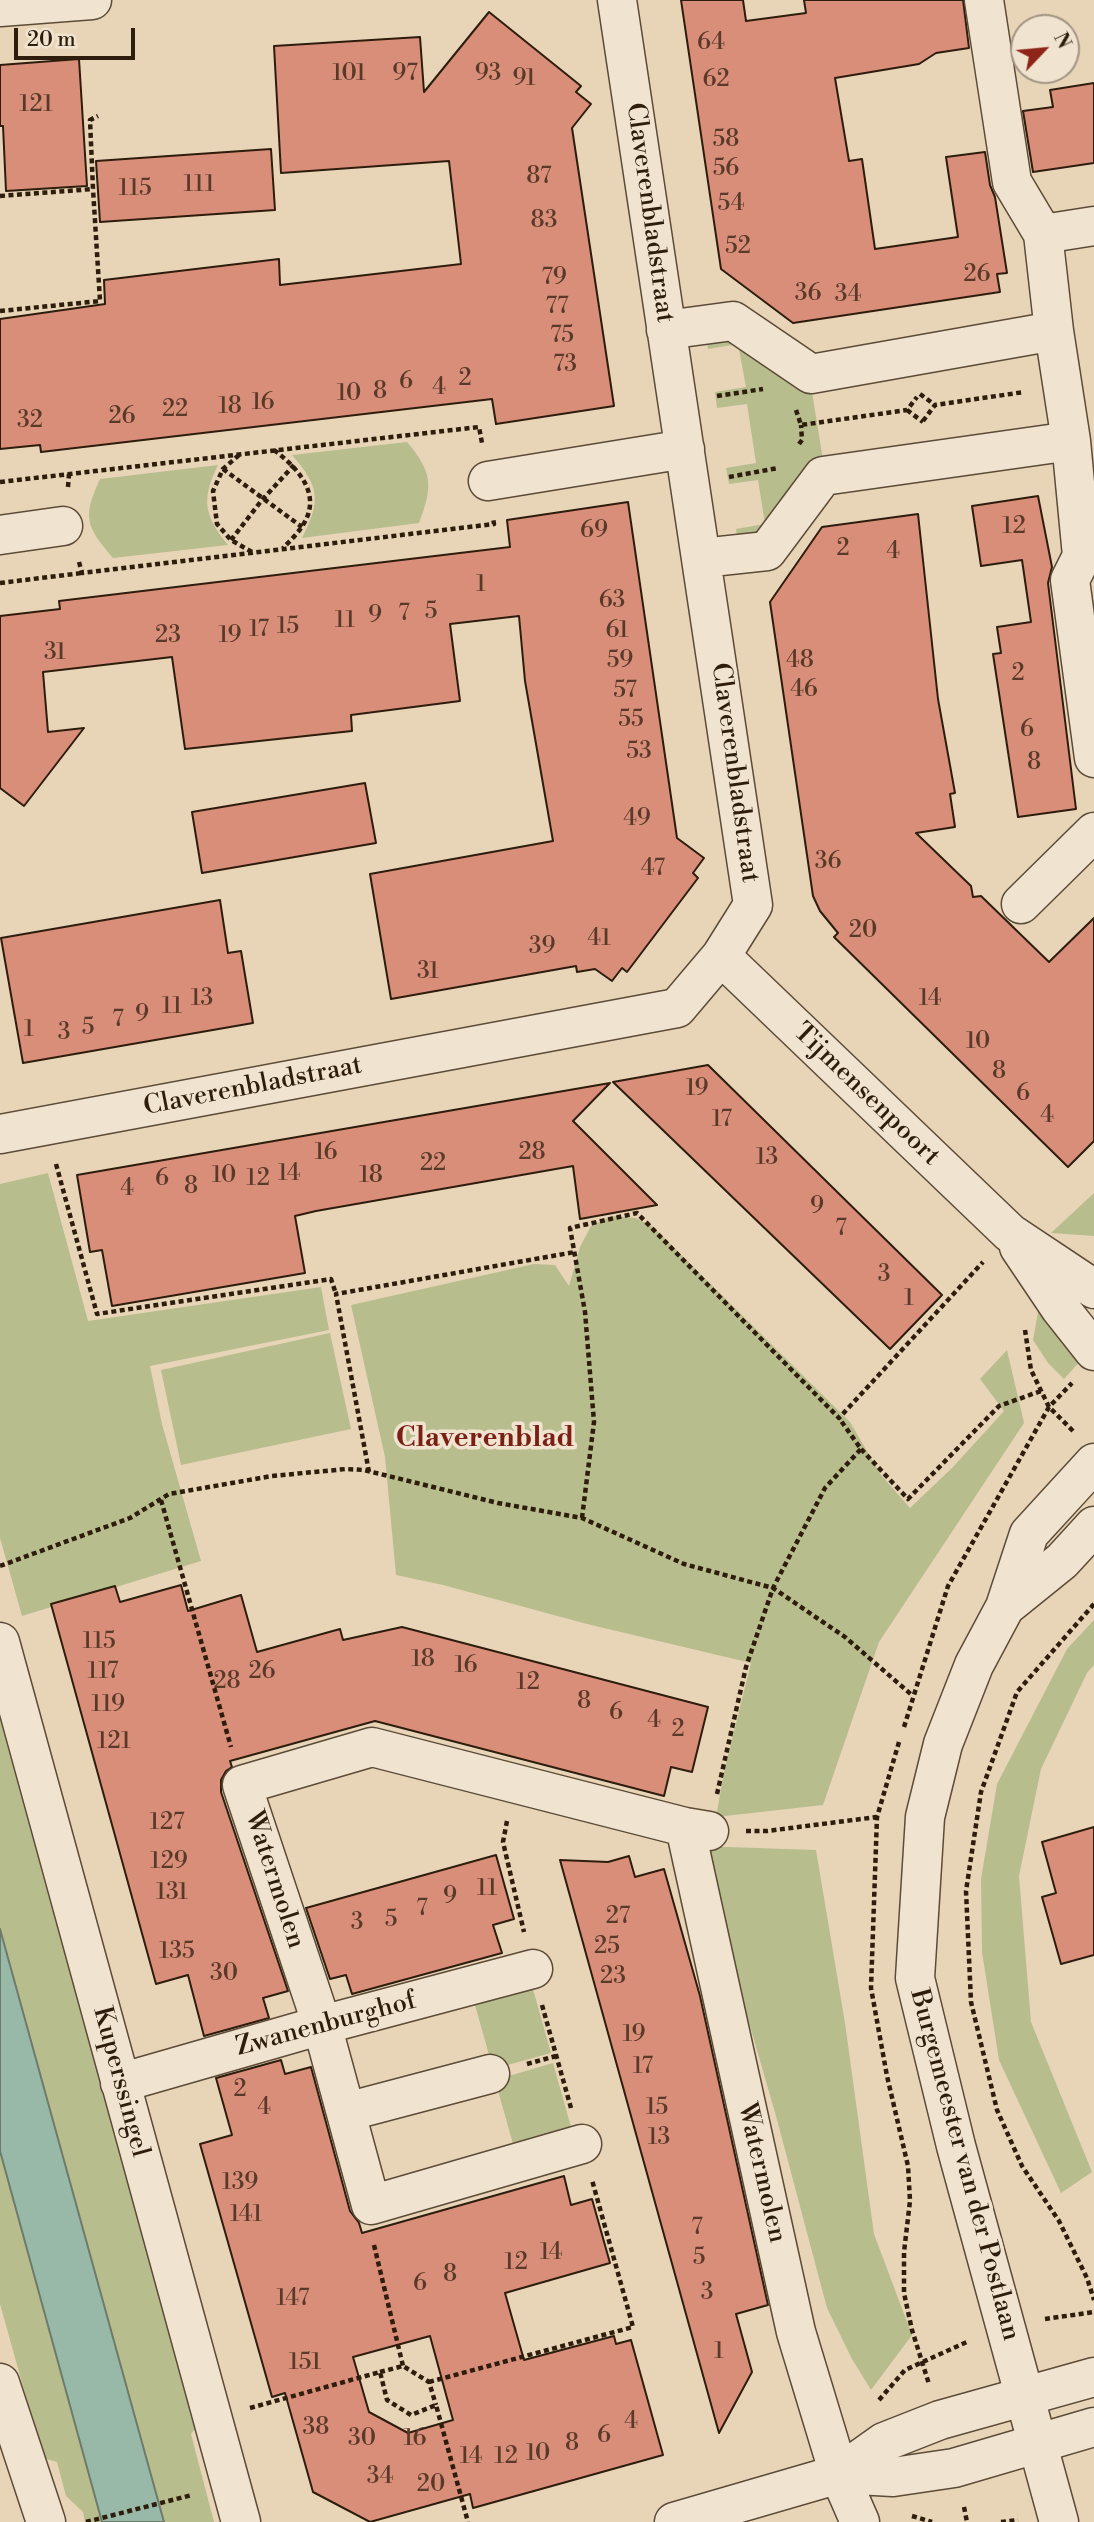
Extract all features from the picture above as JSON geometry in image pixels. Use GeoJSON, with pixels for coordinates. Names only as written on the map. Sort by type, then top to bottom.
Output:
{"type":"FeatureCollection","features":[{"type":"Feature","properties":{"kind":"street"},"geometry":{"type":"LineString","coordinates":[[0,7],[92,0]]}},
{"type":"Feature","properties":{"kind":"street","name":"Claverenbladstraat"},"geometry":{"type":"LineString","coordinates":[[0,1134],[677,1008],[722,956],[753,905],[617,0]]}},
{"type":"Feature","properties":{"kind":"street"},"geometry":{"type":"LineString","coordinates":[[984,0],[1012,182],[1043,234],[1054,331],[1088,555],[1070,580],[1094,758]]}},
{"type":"Feature","properties":{"kind":"street"},"geometry":{"type":"LineString","coordinates":[[1043,234],[1094,226]]}},
{"type":"Feature","properties":{"kind":"street"},"geometry":{"type":"LineString","coordinates":[[666,330],[733,321],[811,374],[1054,331]]}},
{"type":"Feature","properties":{"kind":"street"},"geometry":{"type":"LineString","coordinates":[[702,558],[767,551],[822,476],[1071,441]]}},
{"type":"Feature","properties":{"kind":"street"},"geometry":{"type":"LineString","coordinates":[[488,481],[688,466]]}},
{"type":"Feature","properties":{"kind":"street"},"geometry":{"type":"LineString","coordinates":[[0,535],[63,526]]}},
{"type":"Feature","properties":{"kind":"street"},"geometry":{"type":"LineString","coordinates":[[1021,904],[1094,832]]}},
{"type":"Feature","properties":{"kind":"street","name":"Tijmensenpoort"},"geometry":{"type":"LineString","coordinates":[[722,956],[1010,1233],[1094,1289]]}},
{"type":"Feature","properties":{"kind":"street","name":"Tijmensenpoort"},"geometry":{"type":"LineString","coordinates":[[1010,1233],[1060,1308],[1094,1351]]}},
{"type":"Feature","properties":{"kind":"street","name":"Burgemeester van der Postlaan"},"geometry":{"type":"LineString","coordinates":[[1059,2522],[956,2146],[915,1978],[925,1817],[943,1744],[974,1665],[1005,1607],[1029,1534],[1094,1462]]}},
{"type":"Feature","properties":{"kind":"street","name":"Burgemeester van der Postlaan"},"geometry":{"type":"LineString","coordinates":[[1005,1607],[1062,1560],[1094,1526]]}},
{"type":"Feature","properties":{"kind":"street","name":"Kuperssingel"},"geometry":{"type":"LineString","coordinates":[[0,1642],[241,2522]]}},
{"type":"Feature","properties":{"kind":"street","name":"Watermolen"},"geometry":{"type":"LineString","coordinates":[[371,2205],[322,2025],[242,1785],[372,1747],[697,1829],[796,2332],[839,2474],[860,2522]]}},
{"type":"Feature","properties":{"kind":"street","name":"Zwanenburghof"},"geometry":{"type":"LineString","coordinates":[[120,2083],[322,2025],[533,1969]]}},
{"type":"Feature","properties":{"kind":"street"},"geometry":{"type":"LineString","coordinates":[[346,2112],[490,2074]]}},
{"type":"Feature","properties":{"kind":"street"},"geometry":{"type":"LineString","coordinates":[[371,2205],[582,2144]]}},
{"type":"Feature","properties":{"kind":"street"},"geometry":{"type":"LineString","coordinates":[[674,2522],[839,2474],[884,2442],[940,2420],[1094,2377]]}},
{"type":"Feature","properties":{"kind":"street"},"geometry":{"type":"LineString","coordinates":[[0,2383],[47,2522]]}},
{"type":"Feature","properties":{"kind":"street"},"geometry":{"type":"LineString","coordinates":[[839,2474],[893,2477],[939,2471],[1094,2427]]}},
{"type":"Feature","properties":{"kind":"path"},"geometry":{"type":"LineString","coordinates":[[0,311],[100,301],[90,120],[98,117]]}},
{"type":"Feature","properties":{"kind":"path"},"geometry":{"type":"LineString","coordinates":[[0,195],[93,189]]}},
{"type":"Feature","properties":{"kind":"path"},"geometry":{"type":"LineString","coordinates":[[923,421],[935,405],[1063,387]]}},
{"type":"Feature","properties":{"kind":"path"},"geometry":{"type":"LineString","coordinates":[[795,452],[802,440],[801,425]]}},
{"type":"Feature","properties":{"kind":"path"},"geometry":{"type":"LineString","coordinates":[[0,482],[480,426],[494,524],[0,583]]}},
{"type":"Feature","properties":{"kind":"path"},"geometry":{"type":"LineString","coordinates":[[274,450],[294,465],[307,485],[310,506],[302,527],[282,549]]}},
{"type":"Feature","properties":{"kind":"path"},"geometry":{"type":"LineString","coordinates":[[239,454],[223,469],[213,491],[217,524],[231,540],[252,552]]}},
{"type":"Feature","properties":{"kind":"path"},"geometry":{"type":"LineString","coordinates":[[231,540],[294,465]]}},
{"type":"Feature","properties":{"kind":"path"},"geometry":{"type":"LineString","coordinates":[[688,466],[773,471],[785,465]]}},
{"type":"Feature","properties":{"kind":"path"},"geometry":{"type":"LineString","coordinates":[[223,469],[302,527]]}},
{"type":"Feature","properties":{"kind":"path"},"geometry":{"type":"LineString","coordinates":[[69,474],[67,492],[61,499],[63,526],[67,545],[78,556],[82,573]]}},
{"type":"Feature","properties":{"kind":"path"},"geometry":{"type":"LineString","coordinates":[[45,1126],[97,1314],[331,1279],[369,1472]]}},
{"type":"Feature","properties":{"kind":"path"},"geometry":{"type":"LineString","coordinates":[[582,1518],[594,1422],[585,1312],[570,1228],[637,1213],[839,1418],[861,1448],[908,1499],[999,1406],[1041,1391]]}},
{"type":"Feature","properties":{"kind":"path"},"geometry":{"type":"LineString","coordinates":[[839,1418],[1010,1233]]}},
{"type":"Feature","properties":{"kind":"path"},"geometry":{"type":"LineString","coordinates":[[336,1294],[575,1252]]}},
{"type":"Feature","properties":{"kind":"path"},"geometry":{"type":"LineString","coordinates":[[861,1448],[825,1488],[773,1588],[697,1829],[767,1830],[877,1817]]}},
{"type":"Feature","properties":{"kind":"path"},"geometry":{"type":"LineString","coordinates":[[0,1566],[131,1518],[169,1494],[272,1476],[346,1469],[369,1472],[498,1503],[582,1518],[684,1563],[773,1588],[845,1637],[913,1696]]}},
{"type":"Feature","properties":{"kind":"path"},"geometry":{"type":"LineString","coordinates":[[161,1499],[242,1785]]}},
{"type":"Feature","properties":{"kind":"path","name":"Burgemeester van der Postlaan"},"geometry":{"type":"LineString","coordinates":[[1094,1604],[1017,1692],[981,1792],[966,1891],[971,2002],[997,2110],[1022,2166],[1059,2221],[1087,2278],[1094,2300]]}},
{"type":"Feature","properties":{"kind":"path"},"geometry":{"type":"LineString","coordinates":[[371,2205],[369,2223],[404,2366],[429,2382],[468,2522]]}},
{"type":"Feature","properties":{"kind":"path"},"geometry":{"type":"LineString","coordinates":[[875,2404],[905,2370],[964,2342],[1048,2319],[1094,2312]]}},
{"type":"Feature","properties":{"kind":"path"},"geometry":{"type":"LineString","coordinates":[[212,2419],[404,2366]]}},
{"type":"Feature","properties":{"kind":"path"},"geometry":{"type":"LineString","coordinates":[[380,2372],[387,2400],[411,2414],[436,2405]]}},
{"type":"Feature","properties":{"kind":"path"},"geometry":{"type":"LineString","coordinates":[[86,2522],[175,2499]]}},
{"type":"Feature","properties":{"kind":"shaded area"},"geometry":{"type":"Polygon","coordinates":[[[733,333],[811,386],[823,460],[766,535],[738,541],[736,529],[765,524],[758,480],[729,484],[726,468],[756,463],[747,404],[717,408],[715,392],[746,387],[738,344],[708,349],[706,336],[733,333]]]}},
{"type":"Feature","properties":{"kind":"shaded area"},"geometry":{"type":"Polygon","coordinates":[[[407,442],[422,463],[428,480],[427,499],[419,523],[302,538],[312,514],[315,495],[308,476],[292,455],[407,442]]]}},
{"type":"Feature","properties":{"kind":"shaded area"},"geometry":{"type":"Polygon","coordinates":[[[218,465],[209,488],[208,507],[214,525],[228,545],[113,558],[92,529],[89,513],[100,479],[218,465]]]}},
{"type":"Feature","properties":{"kind":"shaded area"},"geometry":{"type":"Polygon","coordinates":[[[48,1173],[88,1321],[321,1287],[329,1330],[150,1366],[162,1424],[201,1561],[22,1616],[0,1538],[0,1184],[48,1173]]]}},
{"type":"Feature","properties":{"kind":"shaded area"},"geometry":{"type":"Polygon","coordinates":[[[1094,1193],[1094,1236],[1051,1233],[1094,1193]]]}},
{"type":"Feature","properties":{"kind":"shaded area"},"geometry":{"type":"Polygon","coordinates":[[[612,1216],[636,1218],[653,1227],[850,1422],[881,1475],[910,1508],[953,1467],[1004,1411],[980,1379],[1007,1350],[1024,1423],[879,1642],[823,1805],[716,1817],[724,1772],[751,1663],[396,1575],[385,1457],[351,1305],[534,1264],[555,1265],[569,1286],[580,1247],[591,1226],[612,1216]]]}},
{"type":"Feature","properties":{"kind":"shaded area"},"geometry":{"type":"Polygon","coordinates":[[[1039,1306],[1083,1358],[1064,1379],[1048,1363],[1033,1340],[1039,1306]]]}},
{"type":"Feature","properties":{"kind":"shaded area"},"geometry":{"type":"Polygon","coordinates":[[[330,1333],[351,1429],[181,1465],[161,1370],[330,1333]]]}},
{"type":"Feature","properties":{"kind":"shaded area"},"geometry":{"type":"Polygon","coordinates":[[[1094,1620],[1094,1665],[1087,1673],[1041,1769],[1019,1876],[1031,2022],[1092,2172],[1061,2193],[999,2060],[982,1952],[981,1879],[997,1784],[1067,1649],[1094,1620]]]}},
{"type":"Feature","properties":{"kind":"shaded area"},"geometry":{"type":"Polygon","coordinates":[[[0,1704],[200,2422],[191,2434],[214,2522],[164,2522],[0,1929],[0,1704]]]}},
{"type":"Feature","properties":{"kind":"shaded area"},"geometry":{"type":"Polygon","coordinates":[[[698,1846],[816,1850],[845,2023],[874,2234],[912,2335],[871,2390],[827,2308],[776,2116],[698,1846]]]}},
{"type":"Feature","properties":{"kind":"shaded area"},"geometry":{"type":"Polygon","coordinates":[[[0,1929],[164,2522],[102,2522],[0,2151],[0,1929]]]}},
{"type":"Feature","properties":{"kind":"shaded area"},"geometry":{"type":"Polygon","coordinates":[[[531,1982],[551,2053],[493,2069],[473,1998],[531,1982]]]}},
{"type":"Feature","properties":{"kind":"shaded area"},"geometry":{"type":"Polygon","coordinates":[[[553,2063],[573,2134],[515,2151],[495,2080],[553,2063]]]}},
{"type":"Feature","properties":{"kind":"shaded area"},"geometry":{"type":"Polygon","coordinates":[[[0,2151],[102,2522],[85,2522],[83,2512],[66,2496],[57,2462],[43,2458],[0,2304],[0,2151]]]}},
{"type":"Feature","properties":{"kind":"building"},"geometry":{"type":"Polygon","coordinates":[[[681,0],[743,0],[746,21],[806,13],[804,0],[963,0],[969,48],[936,53],[919,64],[835,78],[849,161],[862,159],[875,249],[958,237],[946,157],[985,152],[1007,273],[997,274],[1000,292],[793,323],[721,269],[681,0]]]}},
{"type":"Feature","properties":{"kind":"building"},"geometry":{"type":"Polygon","coordinates":[[[489,12],[581,86],[576,92],[591,104],[572,128],[614,406],[496,424],[492,399],[41,452],[40,445],[0,449],[0,319],[105,304],[104,280],[279,259],[280,285],[461,264],[449,161],[281,173],[274,46],[420,37],[424,92],[489,12]]]}},
{"type":"Feature","properties":{"kind":"building"},"geometry":{"type":"Polygon","coordinates":[[[79,59],[87,186],[6,191],[3,126],[0,126],[0,65],[79,59]]]}},
{"type":"Feature","properties":{"kind":"building"},"geometry":{"type":"Polygon","coordinates":[[[1094,83],[1094,163],[1033,172],[1023,111],[1053,107],[1050,90],[1094,83]]]}},
{"type":"Feature","properties":{"kind":"building"},"geometry":{"type":"Polygon","coordinates":[[[271,149],[275,210],[100,222],[96,161],[271,149]]]}},
{"type":"Feature","properties":{"kind":"building"},"geometry":{"type":"Polygon","coordinates":[[[1038,496],[1052,567],[1048,583],[1076,809],[1018,817],[993,654],[1001,653],[997,627],[1031,622],[1022,560],[981,566],[972,506],[1038,496]]]}},
{"type":"Feature","properties":{"kind":"building"},"geometry":{"type":"Polygon","coordinates":[[[628,502],[677,838],[704,858],[693,873],[698,878],[627,972],[622,968],[612,981],[595,969],[577,972],[576,966],[391,999],[370,874],[553,841],[525,681],[519,616],[450,624],[460,701],[351,715],[352,731],[185,749],[172,657],[43,672],[48,732],[84,728],[24,806],[0,788],[0,616],[60,609],[59,601],[510,547],[507,520],[628,502]]]}},
{"type":"Feature","properties":{"kind":"building"},"geometry":{"type":"Polygon","coordinates":[[[918,514],[938,699],[955,793],[950,794],[955,827],[916,833],[971,886],[973,897],[981,896],[1049,962],[1094,918],[1094,1141],[1068,1167],[834,937],[838,933],[820,911],[813,896],[770,602],[822,527],[918,514]]]}},
{"type":"Feature","properties":{"kind":"building"},"geometry":{"type":"Polygon","coordinates":[[[365,783],[376,843],[202,873],[192,812],[365,783]]]}},
{"type":"Feature","properties":{"kind":"building"},"geometry":{"type":"Polygon","coordinates":[[[220,900],[228,953],[241,951],[253,1023],[23,1063],[1,938],[220,900]]]}},
{"type":"Feature","properties":{"kind":"building"},"geometry":{"type":"Polygon","coordinates":[[[708,1065],[942,1295],[890,1349],[613,1082],[708,1065]]]}},
{"type":"Feature","properties":{"kind":"building"},"geometry":{"type":"Polygon","coordinates":[[[610,1083],[573,1121],[657,1205],[580,1219],[573,1166],[316,1211],[295,1216],[305,1273],[112,1306],[102,1250],[90,1252],[77,1175],[610,1083]]]}},
{"type":"Feature","properties":{"kind":"building"},"geometry":{"type":"Polygon","coordinates":[[[181,1585],[188,1611],[241,1595],[257,1652],[340,1629],[343,1640],[402,1627],[708,1707],[692,1772],[671,1767],[664,1796],[375,1721],[230,1761],[232,1767],[221,1780],[221,1792],[288,1991],[263,1998],[269,2018],[204,2036],[188,1975],[156,1984],[51,1604],[115,1586],[120,1602],[181,1585]]]}},
{"type":"Feature","properties":{"kind":"building"},"geometry":{"type":"Polygon","coordinates":[[[1094,1827],[1094,1955],[1061,1964],[1042,1897],[1056,1893],[1042,1842],[1094,1827]]]}},
{"type":"Feature","properties":{"kind":"building"},"geometry":{"type":"Polygon","coordinates":[[[496,1855],[514,1919],[493,1925],[502,1953],[352,1994],[346,1975],[330,1979],[306,1908],[496,1855]]]}},
{"type":"Feature","properties":{"kind":"building"},"geometry":{"type":"Polygon","coordinates":[[[629,1856],[635,1877],[664,1869],[700,1996],[768,2305],[736,2314],[752,2372],[719,2433],[560,1860],[608,1862],[629,1856]]]}},
{"type":"Feature","properties":{"kind":"building"},"geometry":{"type":"Polygon","coordinates":[[[281,2060],[285,2074],[311,2067],[350,2211],[359,2223],[362,2233],[564,2176],[571,2205],[592,2199],[610,2263],[505,2293],[524,2360],[614,2336],[616,2344],[631,2340],[663,2455],[473,2508],[470,2494],[370,2522],[313,2492],[285,2393],[272,2397],[200,2144],[232,2135],[216,2078],[281,2060]],[[430,2336],[353,2357],[369,2412],[408,2433],[453,2420],[430,2336]]]}},
{"type":"Feature","properties":{"kind":"district","name":"Claverenblad"},"geometry":{"type":"Point","coordinates":[485,1439]}}]}
